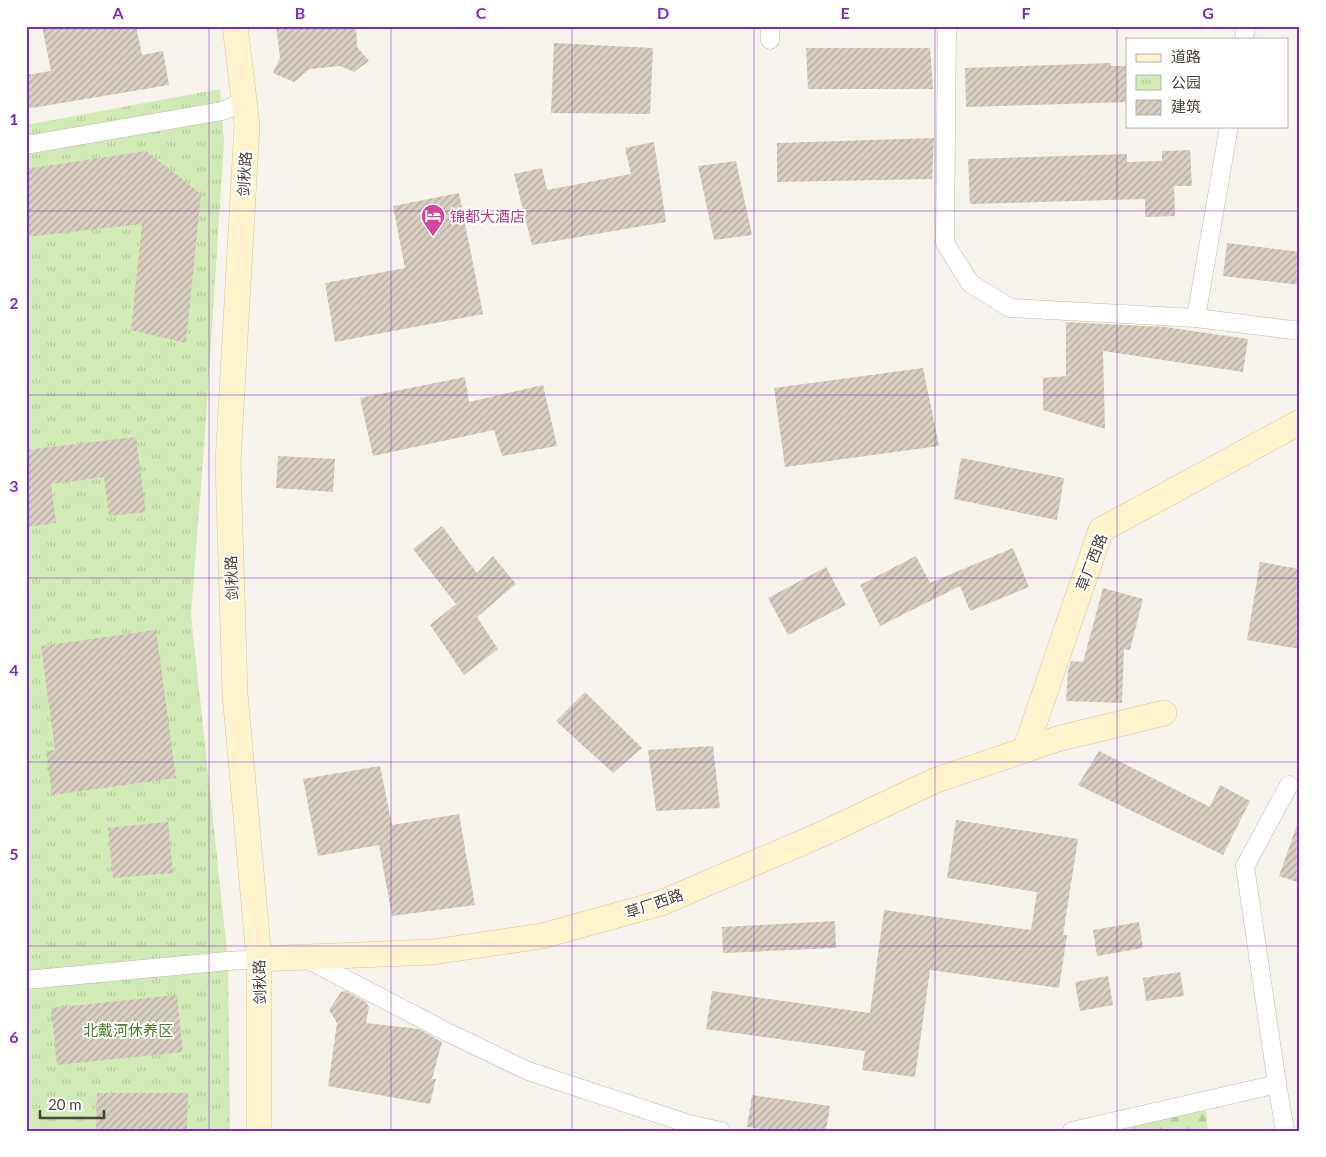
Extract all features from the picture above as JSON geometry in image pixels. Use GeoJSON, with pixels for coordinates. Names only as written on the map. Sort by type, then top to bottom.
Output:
{"type":"FeatureCollection","features":[{"type":"Feature","properties":{"kind":"main road","name":"剑秋路"},"geometry":{"type":"LineString","coordinates":[[235,26],[247,125],[228,462],[235,694],[259,960],[259,1131]]}},
{"type":"Feature","properties":{"kind":"main road","name":"草厂西路"},"geometry":{"type":"LineString","coordinates":[[1025,750],[1101,530],[1300,422]]}},
{"type":"Feature","properties":{"kind":"main road","name":"草厂西路"},"geometry":{"type":"LineString","coordinates":[[259,960],[433,952],[542,936],[662,903],[820,835],[934,781],[1056,739],[1164,713]]}},
{"type":"Feature","properties":{"kind":"street"},"geometry":{"type":"LineString","coordinates":[[947,26],[945,243],[970,283],[1010,308],[1196,318],[1300,331]]}},
{"type":"Feature","properties":{"kind":"street"},"geometry":{"type":"LineString","coordinates":[[26,145],[222,111],[245,102]]}},
{"type":"Feature","properties":{"kind":"street"},"geometry":{"type":"LineString","coordinates":[[1196,318],[1229,128]]}},
{"type":"Feature","properties":{"kind":"street"},"geometry":{"type":"LineString","coordinates":[[1285,1131],[1245,866],[1289,785]]}},
{"type":"Feature","properties":{"kind":"street"},"geometry":{"type":"LineString","coordinates":[[305,958],[447,1032],[528,1071],[689,1124],[721,1131]]}},
{"type":"Feature","properties":{"kind":"street"},"geometry":{"type":"LineString","coordinates":[[26,980],[228,960],[259,960]]}},
{"type":"Feature","properties":{"kind":"street"},"geometry":{"type":"LineString","coordinates":[[1072,1131],[1277,1084]]}},
{"type":"Feature","properties":{"kind":"green space","name":"北戴河休养区"},"geometry":{"type":"Polygon","coordinates":[[[220,89],[224,142],[191,614],[228,961],[230,1131],[26,1131],[26,125],[220,89]]]}},
{"type":"Feature","properties":{"kind":"green space"},"geometry":{"type":"Polygon","coordinates":[[[1206,1111],[1208,1131],[1081,1131],[1072,1123],[1206,1111]]]}},
{"type":"Feature","properties":{"kind":"building"},"geometry":{"type":"Polygon","coordinates":[[[42,26],[136,26],[142,55],[163,51],[169,85],[26,109],[26,75],[51,71],[42,26]]]}},
{"type":"Feature","properties":{"kind":"building"},"geometry":{"type":"Polygon","coordinates":[[[276,26],[356,26],[357,47],[369,61],[354,72],[340,66],[310,69],[294,82],[273,73],[280,58],[276,26]]]}},
{"type":"Feature","properties":{"kind":"building"},"geometry":{"type":"Polygon","coordinates":[[[554,43],[653,48],[650,114],[551,113],[554,43]]]}},
{"type":"Feature","properties":{"kind":"building"},"geometry":{"type":"Polygon","coordinates":[[[806,48],[930,48],[933,89],[808,89],[806,48]]]}},
{"type":"Feature","properties":{"kind":"building"},"geometry":{"type":"Polygon","coordinates":[[[1111,63],[1111,66],[1126,66],[1126,102],[966,107],[965,68],[1111,63]]]}},
{"type":"Feature","properties":{"kind":"building"},"geometry":{"type":"Polygon","coordinates":[[[934,138],[932,179],[777,182],[777,143],[934,138]]]}},
{"type":"Feature","properties":{"kind":"building"},"geometry":{"type":"Polygon","coordinates":[[[654,142],[666,222],[532,245],[514,174],[542,168],[547,190],[631,174],[625,148],[654,142]]]}},
{"type":"Feature","properties":{"kind":"building"},"geometry":{"type":"Polygon","coordinates":[[[1190,150],[1192,186],[1174,186],[1175,216],[1145,217],[1145,199],[970,204],[968,159],[1127,154],[1127,162],[1162,161],[1162,151],[1190,150]]]}},
{"type":"Feature","properties":{"kind":"building"},"geometry":{"type":"Polygon","coordinates":[[[146,151],[201,194],[186,343],[131,330],[142,224],[26,237],[26,169],[146,151]]]}},
{"type":"Feature","properties":{"kind":"building"},"geometry":{"type":"Polygon","coordinates":[[[736,161],[752,235],[714,240],[698,166],[736,161]]]}},
{"type":"Feature","properties":{"kind":"building","name":"锦都大酒店"},"geometry":{"type":"Polygon","coordinates":[[[459,193],[483,314],[335,342],[325,283],[405,268],[393,206],[459,193]]]}},
{"type":"Feature","properties":{"kind":"building"},"geometry":{"type":"Polygon","coordinates":[[[1227,243],[1300,252],[1300,285],[1223,276],[1227,243]]]}},
{"type":"Feature","properties":{"kind":"building"},"geometry":{"type":"Polygon","coordinates":[[[1066,322],[1165,327],[1248,339],[1243,372],[1103,351],[1105,429],[1043,410],[1043,378],[1066,376],[1066,322]]]}},
{"type":"Feature","properties":{"kind":"building"},"geometry":{"type":"Polygon","coordinates":[[[923,368],[939,446],[785,467],[774,388],[923,368]]]}},
{"type":"Feature","properties":{"kind":"building"},"geometry":{"type":"Polygon","coordinates":[[[465,377],[469,402],[543,385],[557,446],[502,456],[494,430],[373,456],[360,398],[465,377]]]}},
{"type":"Feature","properties":{"kind":"building"},"geometry":{"type":"Polygon","coordinates":[[[136,437],[146,512],[109,516],[104,477],[51,484],[56,523],[26,527],[26,450],[136,437]]]}},
{"type":"Feature","properties":{"kind":"building"},"geometry":{"type":"Polygon","coordinates":[[[278,456],[335,459],[333,492],[276,488],[278,456]]]}},
{"type":"Feature","properties":{"kind":"building"},"geometry":{"type":"Polygon","coordinates":[[[961,458],[1064,478],[1057,520],[954,499],[961,458]]]}},
{"type":"Feature","properties":{"kind":"building"},"geometry":{"type":"Polygon","coordinates":[[[442,526],[477,573],[493,556],[516,584],[477,617],[498,649],[464,675],[430,625],[456,604],[413,549],[442,526]]]}},
{"type":"Feature","properties":{"kind":"building"},"geometry":{"type":"Polygon","coordinates":[[[1013,548],[1029,587],[970,611],[960,586],[880,626],[860,585],[916,556],[930,583],[1013,548]]]}},
{"type":"Feature","properties":{"kind":"building"},"geometry":{"type":"Polygon","coordinates":[[[1260,562],[1300,569],[1300,649],[1247,640],[1260,562]]]}},
{"type":"Feature","properties":{"kind":"building"},"geometry":{"type":"Polygon","coordinates":[[[826,567],[846,605],[788,635],[768,598],[826,567]]]}},
{"type":"Feature","properties":{"kind":"building"},"geometry":{"type":"Polygon","coordinates":[[[1103,588],[1143,599],[1130,650],[1124,649],[1122,703],[1066,701],[1068,671],[1071,661],[1083,662],[1103,588]]]}},
{"type":"Feature","properties":{"kind":"building"},"geometry":{"type":"Polygon","coordinates":[[[156,630],[176,778],[52,795],[46,751],[55,750],[41,646],[156,630]]]}},
{"type":"Feature","properties":{"kind":"building"},"geometry":{"type":"Polygon","coordinates":[[[585,692],[642,748],[613,773],[556,721],[585,692]]]}},
{"type":"Feature","properties":{"kind":"building"},"geometry":{"type":"Polygon","coordinates":[[[713,746],[720,808],[656,811],[648,750],[713,746]]]}},
{"type":"Feature","properties":{"kind":"building"},"geometry":{"type":"Polygon","coordinates":[[[1099,751],[1210,807],[1220,785],[1250,801],[1223,855],[1078,785],[1099,751]]]}},
{"type":"Feature","properties":{"kind":"building"},"geometry":{"type":"Polygon","coordinates":[[[380,766],[392,825],[459,814],[475,905],[392,916],[379,845],[318,856],[303,779],[380,766]]]}},
{"type":"Feature","properties":{"kind":"building"},"geometry":{"type":"Polygon","coordinates":[[[956,820],[1078,839],[1063,935],[1067,935],[1059,988],[930,970],[915,1077],[862,1070],[865,1051],[706,1029],[712,991],[870,1013],[884,910],[1031,930],[1037,892],[947,878],[956,820]]]}},
{"type":"Feature","properties":{"kind":"building"},"geometry":{"type":"Polygon","coordinates":[[[168,822],[173,873],[113,878],[108,828],[168,822]]]}},
{"type":"Feature","properties":{"kind":"building"},"geometry":{"type":"Polygon","coordinates":[[[1297,825],[1300,826],[1300,883],[1279,876],[1297,825]]]}},
{"type":"Feature","properties":{"kind":"building"},"geometry":{"type":"Polygon","coordinates":[[[835,921],[836,948],[723,953],[722,927],[835,921]]]}},
{"type":"Feature","properties":{"kind":"building"},"geometry":{"type":"Polygon","coordinates":[[[1139,922],[1143,948],[1097,956],[1093,930],[1139,922]]]}},
{"type":"Feature","properties":{"kind":"building"},"geometry":{"type":"Polygon","coordinates":[[[1180,972],[1184,996],[1146,1001],[1143,978],[1180,972]]]}},
{"type":"Feature","properties":{"kind":"building"},"geometry":{"type":"Polygon","coordinates":[[[1108,976],[1113,1005],[1080,1011],[1075,982],[1108,976]]]}},
{"type":"Feature","properties":{"kind":"building"},"geometry":{"type":"Polygon","coordinates":[[[346,991],[366,1002],[369,1007],[366,1023],[419,1029],[442,1042],[432,1079],[436,1079],[430,1104],[328,1086],[337,1023],[329,1010],[341,992],[346,991]]]}},
{"type":"Feature","properties":{"kind":"building"},"geometry":{"type":"Polygon","coordinates":[[[177,995],[183,1052],[57,1065],[51,1008],[177,995]]]}},
{"type":"Feature","properties":{"kind":"building"},"geometry":{"type":"Polygon","coordinates":[[[97,1093],[188,1093],[187,1131],[96,1131],[97,1093]]]}},
{"type":"Feature","properties":{"kind":"building"},"geometry":{"type":"Polygon","coordinates":[[[752,1095],[830,1106],[826,1131],[774,1131],[747,1127],[752,1095]]]}},
{"type":"Feature","properties":{"kind":"place","name":"锦都大酒店"},"geometry":{"type":"Point","coordinates":[433,237]}}]}
